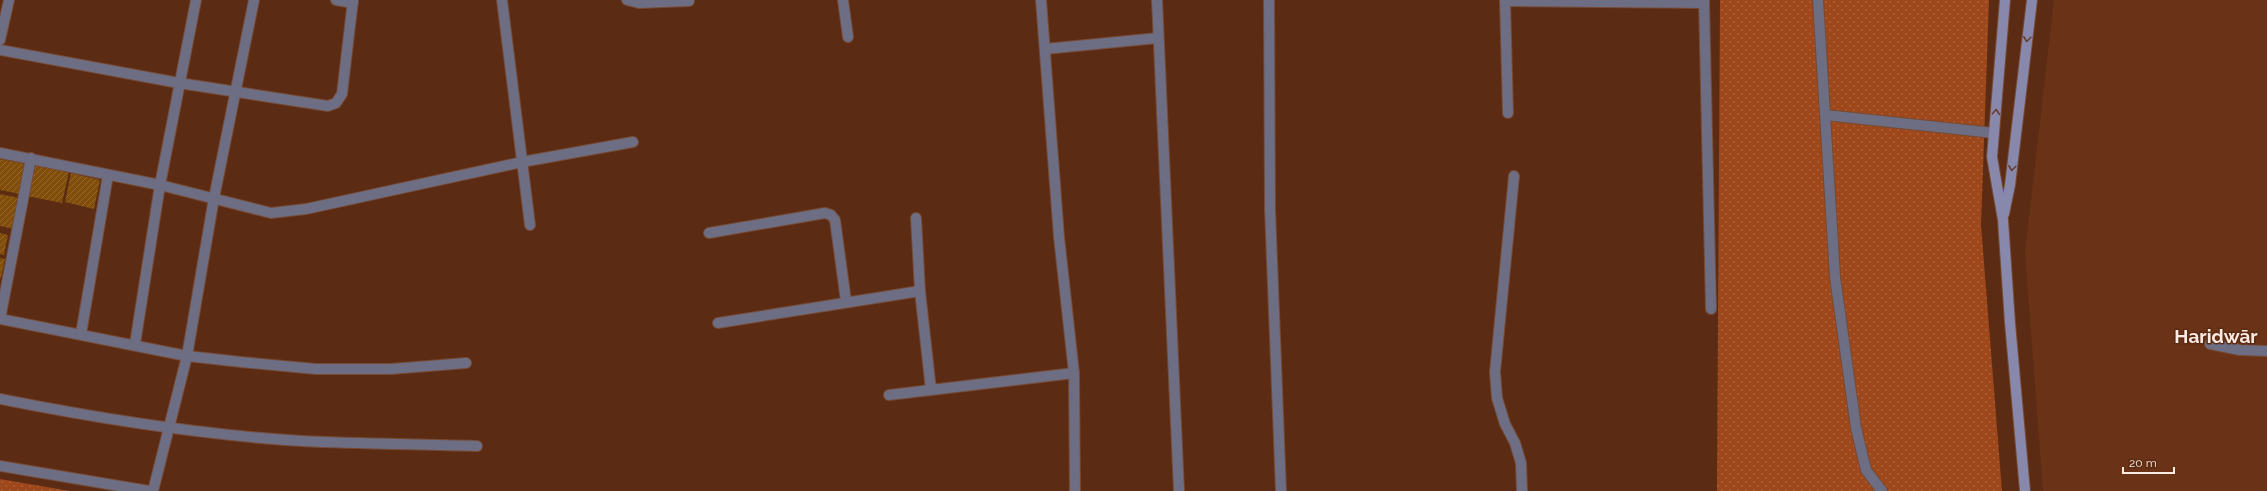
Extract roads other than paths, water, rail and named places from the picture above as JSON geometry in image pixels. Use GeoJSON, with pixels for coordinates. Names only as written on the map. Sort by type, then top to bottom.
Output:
{"type":"FeatureCollection","features":[{"type":"Feature","properties":{"kind":"street"},"geometry":{"type":"LineString","coordinates":[[0,40],[9,0]]}},
{"type":"Feature","properties":{"kind":"street"},"geometry":{"type":"LineString","coordinates":[[135,344],[160,185],[196,0]]}},
{"type":"Feature","properties":{"kind":"street"},"geometry":{"type":"LineString","coordinates":[[154,491],[187,356],[214,198],[254,0]]}},
{"type":"Feature","properties":{"kind":"street"},"geometry":{"type":"LineString","coordinates":[[0,50],[236,92],[328,106],[336,103],[342,94],[353,2],[336,0]]}},
{"type":"Feature","properties":{"kind":"street"},"geometry":{"type":"LineString","coordinates":[[502,0],[530,225]]}},
{"type":"Feature","properties":{"kind":"street"},"geometry":{"type":"LineString","coordinates":[[627,0],[639,3],[689,1]]}},
{"type":"Feature","properties":{"kind":"street"},"geometry":{"type":"LineString","coordinates":[[843,0],[848,36]]}},
{"type":"Feature","properties":{"kind":"street"},"geometry":{"type":"LineString","coordinates":[[1041,0],[1059,237],[1074,373],[1075,491]]}},
{"type":"Feature","properties":{"kind":"street"},"geometry":{"type":"LineString","coordinates":[[1157,0],[1179,491]]}},
{"type":"Feature","properties":{"kind":"street"},"geometry":{"type":"LineString","coordinates":[[1269,0],[1270,209],[1281,491]]}},
{"type":"Feature","properties":{"kind":"street"},"geometry":{"type":"LineString","coordinates":[[1508,113],[1505,0],[1704,1],[1711,309]]}},
{"type":"Feature","properties":{"kind":"street"},"geometry":{"type":"LineString","coordinates":[[1818,0],[1835,277],[1856,428],[1866,470],[1882,491]]}},
{"type":"Feature","properties":{"kind":"street"},"geometry":{"type":"LineString","coordinates":[[2005,0],[1992,157],[2003,220],[2010,322],[2026,491]]}},
{"type":"Feature","properties":{"kind":"street"},"geometry":{"type":"LineString","coordinates":[[2003,220],[2010,184],[2032,0]]}},
{"type":"Feature","properties":{"kind":"street"},"geometry":{"type":"LineString","coordinates":[[1045,49],[1158,38]]}},
{"type":"Feature","properties":{"kind":"street"},"geometry":{"type":"LineString","coordinates":[[1825,115],[1994,133]]}},
{"type":"Feature","properties":{"kind":"street"},"geometry":{"type":"LineString","coordinates":[[0,153],[160,185],[271,213],[306,209],[522,162],[633,142]]}},
{"type":"Feature","properties":{"kind":"street"},"geometry":{"type":"LineString","coordinates":[[31,158],[0,319],[135,344],[187,356],[316,369],[391,369],[466,363]]}},
{"type":"Feature","properties":{"kind":"street"},"geometry":{"type":"LineString","coordinates":[[81,334],[108,175]]}},
{"type":"Feature","properties":{"kind":"street"},"geometry":{"type":"LineString","coordinates":[[1514,176],[1495,372],[1497,398],[1505,424],[1515,443],[1521,464],[1522,491]]}},
{"type":"Feature","properties":{"kind":"street"},"geometry":{"type":"LineString","coordinates":[[709,233],[825,213],[831,215],[835,220],[846,301]]}},
{"type":"Feature","properties":{"kind":"street"},"geometry":{"type":"LineString","coordinates":[[916,218],[920,291],[931,390]]}},
{"type":"Feature","properties":{"kind":"street"},"geometry":{"type":"LineString","coordinates":[[718,323],[846,301],[920,291]]}},
{"type":"Feature","properties":{"kind":"street"},"geometry":{"type":"LineString","coordinates":[[2210,344],[2240,350],[2267,351]]}},
{"type":"Feature","properties":{"kind":"street"},"geometry":{"type":"LineString","coordinates":[[889,395],[1074,373]]}},
{"type":"Feature","properties":{"kind":"street"},"geometry":{"type":"LineString","coordinates":[[0,399],[62,411],[169,428],[302,441],[477,446]]}},
{"type":"Feature","properties":{"kind":"street"},"geometry":{"type":"LineString","coordinates":[[0,466],[149,491]]}},
{"type":"Feature","properties":{"kind":"district","name":"Haridwār"},"geometry":{"type":"Point","coordinates":[2216,336]}}]}
